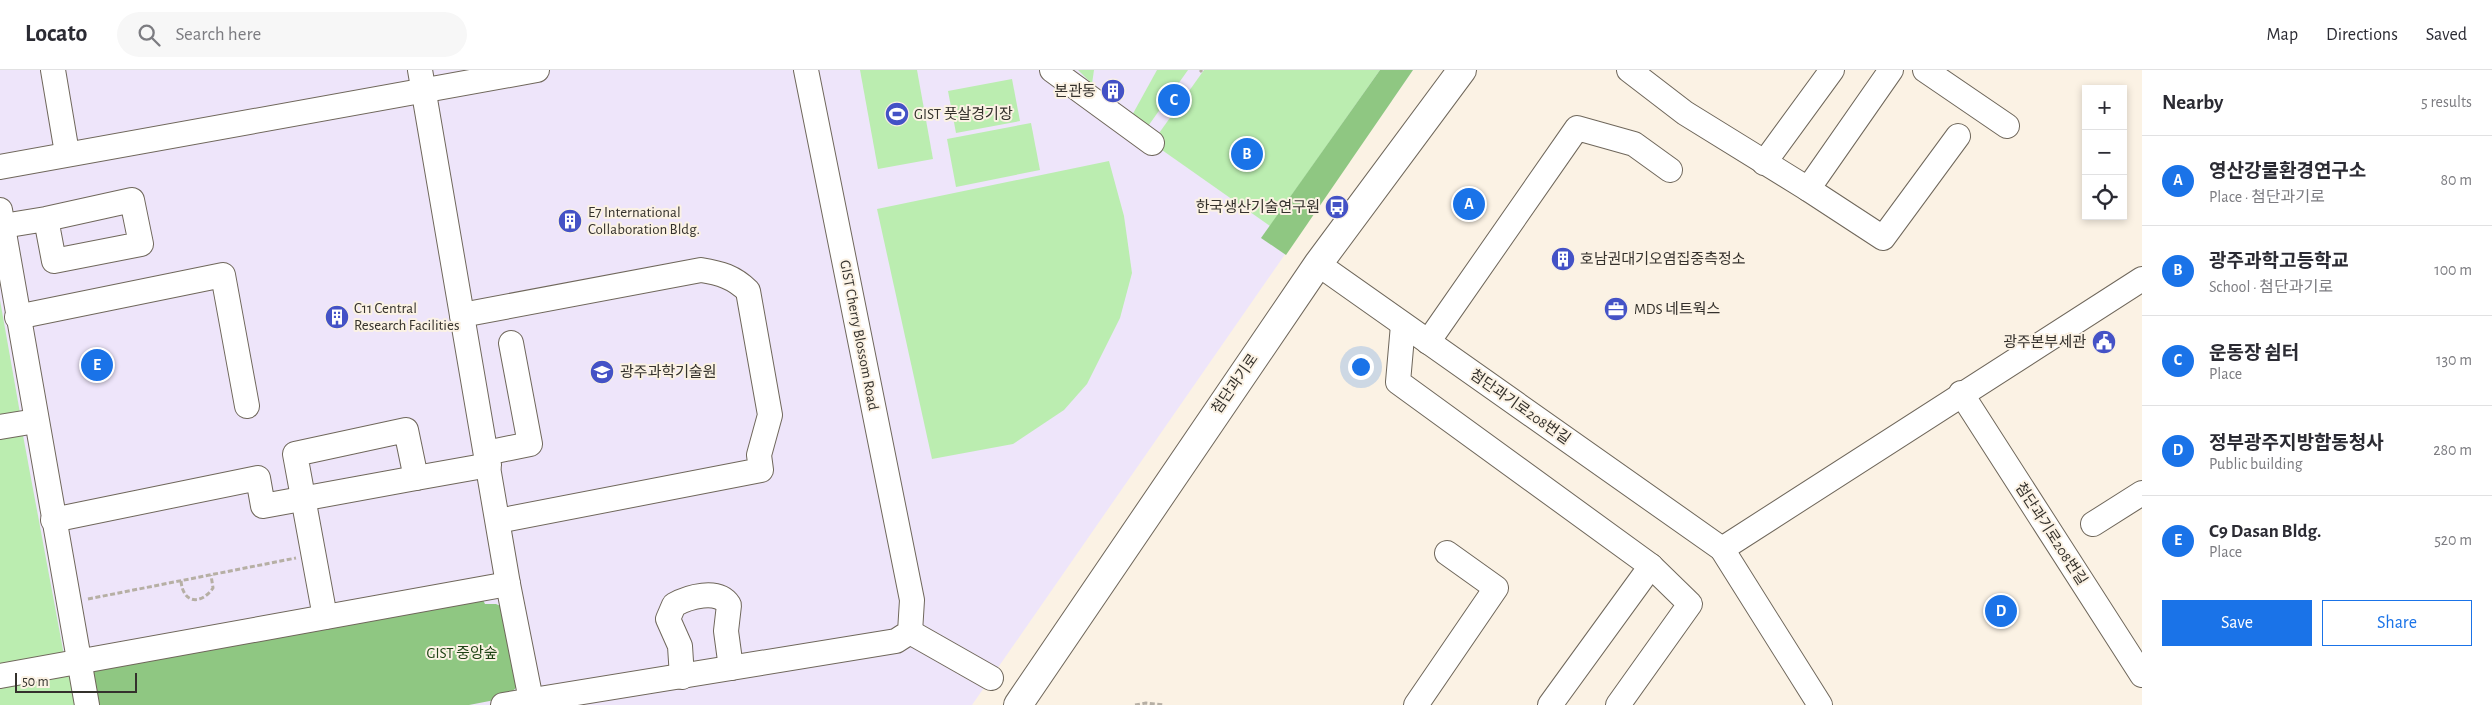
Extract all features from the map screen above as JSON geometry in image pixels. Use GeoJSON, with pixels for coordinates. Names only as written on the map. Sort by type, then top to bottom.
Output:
{"type":"FeatureCollection","features":[{"type":"Feature","properties":{"kind":"main road","name":"첨단과기로"},"geometry":{"type":"LineString","coordinates":[[1018,705],[1318,264],[1462,70]]}},
{"type":"Feature","properties":{"kind":"street"},"geometry":{"type":"LineString","coordinates":[[53,70],[67,153]]}},
{"type":"Feature","properties":{"kind":"street"},"geometry":{"type":"LineString","coordinates":[[0,167],[421,80],[537,70]]}},
{"type":"Feature","properties":{"kind":"street","name":"GIST Cherry Blossom Road"},"geometry":{"type":"LineString","coordinates":[[806,70],[912,600],[910,632]]}},
{"type":"Feature","properties":{"kind":"street"},"geometry":{"type":"LineString","coordinates":[[1052,70],[1152,143]]}},
{"type":"Feature","properties":{"kind":"street"},"geometry":{"type":"LineString","coordinates":[[1630,70],[1686,113],[1883,238],[1958,136]]}},
{"type":"Feature","properties":{"kind":"street"},"geometry":{"type":"LineString","coordinates":[[1764,163],[1832,70]]}},
{"type":"Feature","properties":{"kind":"street"},"geometry":{"type":"LineString","coordinates":[[1808,189],[1891,70]]}},
{"type":"Feature","properties":{"kind":"street"},"geometry":{"type":"LineString","coordinates":[[1925,70],[2007,126]]}},
{"type":"Feature","properties":{"kind":"street"},"geometry":{"type":"LineString","coordinates":[[421,80],[488,459],[508,584],[531,702]]}},
{"type":"Feature","properties":{"kind":"street"},"geometry":{"type":"LineString","coordinates":[[1428,342],[1577,128],[1634,144],[1670,170]]}},
{"type":"Feature","properties":{"kind":"street"},"geometry":{"type":"LineString","coordinates":[[46,219],[1,218],[87,705]]}},
{"type":"Feature","properties":{"kind":"street","name":"첨단과기로208번길"},"geometry":{"type":"LineString","coordinates":[[1318,264],[1722,549],[1820,705]]}},
{"type":"Feature","properties":{"kind":"street"},"geometry":{"type":"LineString","coordinates":[[462,315],[701,270],[721,273],[738,280],[748,291],[770,415],[759,455],[761,470],[498,520]]}},
{"type":"Feature","properties":{"kind":"street"},"geometry":{"type":"LineString","coordinates":[[17,317],[223,275],[247,406]]}},
{"type":"Feature","properties":{"kind":"street"},"geometry":{"type":"LineString","coordinates":[[1722,549],[2142,279]]}},
{"type":"Feature","properties":{"kind":"street"},"geometry":{"type":"LineString","coordinates":[[1403,325],[1398,382],[1651,566],[1690,604],[1618,705]]}},
{"type":"Feature","properties":{"kind":"street"},"geometry":{"type":"LineString","coordinates":[[53,520],[258,478],[263,506],[416,478],[488,459],[530,444],[511,343]]}},
{"type":"Feature","properties":{"kind":"street","name":"첨단과기로208번길"},"geometry":{"type":"LineString","coordinates":[[1961,394],[2142,675]]}},
{"type":"Feature","properties":{"kind":"street"},"geometry":{"type":"LineString","coordinates":[[0,427],[36,421]]}},
{"type":"Feature","properties":{"kind":"street"},"geometry":{"type":"LineString","coordinates":[[325,617],[295,454],[406,430],[416,478]]}},
{"type":"Feature","properties":{"kind":"street"},"geometry":{"type":"LineString","coordinates":[[2094,524],[2142,493]]}},
{"type":"Feature","properties":{"kind":"street"},"geometry":{"type":"LineString","coordinates":[[1416,705],[1496,588],[1447,553]]}},
{"type":"Feature","properties":{"kind":"street"},"geometry":{"type":"LineString","coordinates":[[1550,705],[1651,566]]}},
{"type":"Feature","properties":{"kind":"street"},"geometry":{"type":"LineString","coordinates":[[0,676],[508,584]]}},
{"type":"Feature","properties":{"kind":"street"},"geometry":{"type":"LineString","coordinates":[[682,676],[680,646],[668,619],[669,612],[674,605],[694,597],[712,596],[722,598],[729,605],[726,631],[731,668]]}},
{"type":"Feature","properties":{"kind":"street"},"geometry":{"type":"LineString","coordinates":[[503,705],[531,702],[896,641],[910,632],[991,678]]}},
{"type":"Feature","properties":{"kind":"path"},"geometry":{"type":"LineString","coordinates":[[68,603],[313,555]]}},
{"type":"Feature","properties":{"kind":"path"},"geometry":{"type":"LineString","coordinates":[[181,581],[186,595],[192,600],[199,600],[208,595],[213,588],[211,575]]}},
{"type":"Feature","properties":{"kind":"path"},"geometry":{"type":"LineString","coordinates":[[1135,705],[1146,703],[1164,705]]}},
{"type":"Feature","properties":{"kind":"shaded area","name":"광주과학기술원"},"geometry":{"type":"Polygon","coordinates":[[[0,70],[1413,70],[972,705],[0,705],[0,70]]]}},
{"type":"Feature","properties":{"kind":"green space","name":"GIST 풋살경기장"},"geometry":{"type":"Polygon","coordinates":[[[860,70],[917,70],[933,159],[878,169],[860,70]]]}},
{"type":"Feature","properties":{"kind":"green space"},"geometry":{"type":"Polygon","coordinates":[[[1078,70],[1094,70],[1092,84],[1078,70]]]}},
{"type":"Feature","properties":{"kind":"green space"},"geometry":{"type":"Polygon","coordinates":[[[1157,70],[1188,70],[1146,129],[1130,119],[1157,70]]]}},
{"type":"Feature","properties":{"kind":"green space"},"geometry":{"type":"Polygon","coordinates":[[[1204,70],[1380,70],[1270,226],[1152,143],[1204,70]]]}},
{"type":"Feature","properties":{"kind":"green space"},"geometry":{"type":"Polygon","coordinates":[[[1380,70],[1413,70],[1286,255],[1261,238],[1380,70]]]}},
{"type":"Feature","properties":{"kind":"green space"},"geometry":{"type":"Polygon","coordinates":[[[1012,79],[1020,121],[956,133],[948,91],[1012,79]]]}},
{"type":"Feature","properties":{"kind":"green space"},"geometry":{"type":"Polygon","coordinates":[[[1031,123],[1040,170],[956,187],[947,139],[1031,123]]]}},
{"type":"Feature","properties":{"kind":"green space"},"geometry":{"type":"Polygon","coordinates":[[[1109,161],[1124,216],[1132,273],[1120,318],[1087,384],[1064,410],[1013,444],[932,459],[877,209],[1109,161]]]}},
{"type":"Feature","properties":{"kind":"green space"},"geometry":{"type":"Polygon","coordinates":[[[0,300],[20,413],[0,417],[0,300]]]}},
{"type":"Feature","properties":{"kind":"green space"},"geometry":{"type":"Polygon","coordinates":[[[22,430],[64,655],[0,667],[0,434],[22,430]]]}},
{"type":"Feature","properties":{"kind":"green space","name":"GIST 중앙숲"},"geometry":{"type":"Polygon","coordinates":[[[481,596],[485,604],[496,604],[503,607],[517,687],[505,698],[469,705],[98,705],[91,668],[481,596]]]}},
{"type":"Feature","properties":{"kind":"green space"},"geometry":{"type":"Polygon","coordinates":[[[71,669],[78,705],[0,705],[0,682],[71,669]]]}},
{"type":"Feature","properties":{"kind":"place","name":"본관동"},"geometry":{"type":"Point","coordinates":[1113,91]}},
{"type":"Feature","properties":{"kind":"place","name":"운동장 쉼터"},"geometry":{"type":"Point","coordinates":[1174,100]}},
{"type":"Feature","properties":{"kind":"place","name":"GIST 풋살경기장"},"geometry":{"type":"Point","coordinates":[897,114]}},
{"type":"Feature","properties":{"kind":"place","name":"광주과학고등학교"},"geometry":{"type":"Point","coordinates":[1247,154]}},
{"type":"Feature","properties":{"kind":"place","name":"영산강물환경연구소"},"geometry":{"type":"Point","coordinates":[1469,204]}},
{"type":"Feature","properties":{"kind":"place","name":"한국생산기술연구원"},"geometry":{"type":"Point","coordinates":[1337,207]}},
{"type":"Feature","properties":{"kind":"place","name":"E7 International Collaboration Bldg."},"geometry":{"type":"Point","coordinates":[570,221]}},
{"type":"Feature","properties":{"kind":"place","name":"호남권대기오염집중측정소"},"geometry":{"type":"Point","coordinates":[1563,259]}},
{"type":"Feature","properties":{"kind":"place","name":"MDS 네트웍스"},"geometry":{"type":"Point","coordinates":[1616,309]}},
{"type":"Feature","properties":{"kind":"place","name":"C11 Central Research Facilities"},"geometry":{"type":"Point","coordinates":[337,317]}},
{"type":"Feature","properties":{"kind":"place","name":"광주본부세관"},"geometry":{"type":"Point","coordinates":[2104,342]}},
{"type":"Feature","properties":{"kind":"place","name":"C9 Dasan Bldg."},"geometry":{"type":"Point","coordinates":[97,365]}},
{"type":"Feature","properties":{"kind":"place","name":"광주과학기술원"},"geometry":{"type":"Point","coordinates":[602,372]}},
{"type":"Feature","properties":{"kind":"place","name":"정부광주지방합동청사"},"geometry":{"type":"Point","coordinates":[2001,611]}}]}
